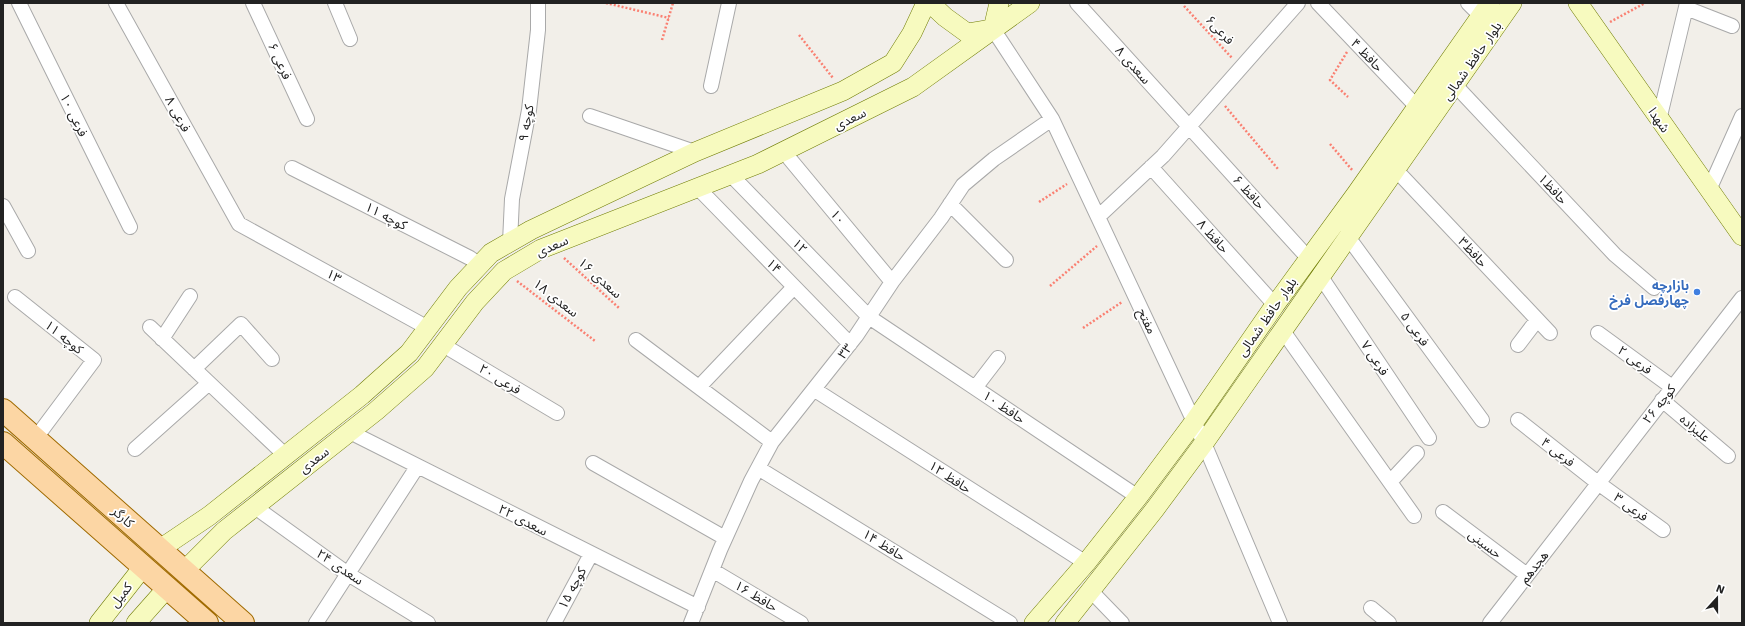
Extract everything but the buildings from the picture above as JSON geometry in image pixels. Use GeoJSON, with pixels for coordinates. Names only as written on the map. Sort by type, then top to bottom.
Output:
{"type":"FeatureCollection","features":[{"type":"Feature","properties":{"kind":"main road","name":"کارگر"},"geometry":{"type":"LineString","coordinates":[[3,410],[243,623]]}},
{"type":"Feature","properties":{"kind":"main road","name":"کارگر"},"geometry":{"type":"LineString","coordinates":[[3,443],[207,623]]}},
{"type":"Feature","properties":{"kind":"main road"},"geometry":{"type":"LineString","coordinates":[[143,567],[160,549]]}},
{"type":"Feature","properties":{"kind":"main road"},"geometry":{"type":"LineString","coordinates":[[167,588],[185,570]]}},
{"type":"Feature","properties":{"kind":"street","name":"فرعی ۱۰"},"geometry":{"type":"LineString","coordinates":[[19,3],[130,227]]}},
{"type":"Feature","properties":{"kind":"street","name":"فرعی ۸"},"geometry":{"type":"LineString","coordinates":[[116,3],[239,224]]}},
{"type":"Feature","properties":{"kind":"street","name":"فرعی ۶"},"geometry":{"type":"LineString","coordinates":[[253,3],[307,119]]}},
{"type":"Feature","properties":{"kind":"street"},"geometry":{"type":"LineString","coordinates":[[335,3],[350,39]]}},
{"type":"Feature","properties":{"kind":"street","name":"کوچه ۹"},"geometry":{"type":"LineString","coordinates":[[510,242],[512,199],[529,110],[537,44],[538,3]]}},
{"type":"Feature","properties":{"kind":"street"},"geometry":{"type":"LineString","coordinates":[[711,86],[729,3]]}},
{"type":"Feature","properties":{"kind":"street","name":"سعدی"},"geometry":{"type":"LineString","coordinates":[[160,549],[209,516],[362,394],[403,358],[458,288],[491,253],[531,230],[695,152],[843,91],[893,63],[912,33],[926,3]]}},
{"type":"Feature","properties":{"kind":"street"},"geometry":{"type":"LineString","coordinates":[[930,3],[945,17],[967,33],[993,29],[999,3]]}},
{"type":"Feature","properties":{"kind":"street","name":"سعدی"},"geometry":{"type":"LineString","coordinates":[[185,570],[224,530],[350,432],[425,368],[475,302],[504,271],[541,249],[731,175],[784,152],[913,87],[1030,3]]}},
{"type":"Feature","properties":{"kind":"street","name":"سعدی ۸"},"geometry":{"type":"LineString","coordinates":[[1077,3],[1190,126]]}},
{"type":"Feature","properties":{"kind":"street"},"geometry":{"type":"LineString","coordinates":[[1098,217],[1151,167],[1190,126],[1298,3]]}},
{"type":"Feature","properties":{"kind":"street","name":"حافظ ۴"},"geometry":{"type":"LineString","coordinates":[[1318,3],[1417,107]]}},
{"type":"Feature","properties":{"kind":"street","name":"بلوار حافظ شمالی"},"geometry":{"type":"LineString","coordinates":[[1066,623],[1090,590],[1146,521],[1204,443],[1512,3]]}},
{"type":"Feature","properties":{"kind":"street","name":"شهدا"},"geometry":{"type":"LineString","coordinates":[[1578,3],[1742,236]]}},
{"type":"Feature","properties":{"kind":"street"},"geometry":{"type":"LineString","coordinates":[[1659,120],[1687,6],[1732,26]]}},
{"type":"Feature","properties":{"kind":"street","name":"بلوار حافظ شمالی"},"geometry":{"type":"LineString","coordinates":[[1034,623],[1086,563],[1194,422],[1275,305],[1417,107],[1480,7]]}},
{"type":"Feature","properties":{"kind":"street","name":"مفتح"},"geometry":{"type":"LineString","coordinates":[[993,29],[1052,119],[1204,443],[1280,623]]}},
{"type":"Feature","properties":{"kind":"street"},"geometry":{"type":"LineString","coordinates":[[893,63],[913,87]]}},
{"type":"Feature","properties":{"kind":"street","name":"حافظ۱"},"geometry":{"type":"LineString","coordinates":[[1455,85],[1615,255],[1654,288]]}},
{"type":"Feature","properties":{"kind":"street"},"geometry":{"type":"LineString","coordinates":[[590,116],[695,152]]}},
{"type":"Feature","properties":{"kind":"street"},"geometry":{"type":"LineString","coordinates":[[1709,190],[1742,116]]}},
{"type":"Feature","properties":{"kind":"street","name":"۳۳"},"geometry":{"type":"LineString","coordinates":[[691,623],[725,538],[772,442],[815,390],[850,344],[892,282],[963,185],[994,159],[1052,119]]}},
{"type":"Feature","properties":{"kind":"street","name":"حافظ ۶"},"geometry":{"type":"LineString","coordinates":[[1190,126],[1309,259]]}},
{"type":"Feature","properties":{"kind":"street","name":"۱۰"},"geometry":{"type":"LineString","coordinates":[[784,152],[892,282]]}},
{"type":"Feature","properties":{"kind":"street","name":"حافظ ۸"},"geometry":{"type":"LineString","coordinates":[[1151,167],[1275,305]]}},
{"type":"Feature","properties":{"kind":"street","name":"کوچه ۱۱"},"geometry":{"type":"LineString","coordinates":[[292,168],[470,258],[480,265]]}},
{"type":"Feature","properties":{"kind":"street","name":"حافظ۳"},"geometry":{"type":"LineString","coordinates":[[1396,170],[1550,333]]}},
{"type":"Feature","properties":{"kind":"street","name":"۱۲"},"geometry":{"type":"LineString","coordinates":[[731,175],[869,317]]}},
{"type":"Feature","properties":{"kind":"street","name":"۱۴"},"geometry":{"type":"LineString","coordinates":[[698,188],[850,344]]}},
{"type":"Feature","properties":{"kind":"street"},"geometry":{"type":"LineString","coordinates":[[950,204],[1006,260]]}},
{"type":"Feature","properties":{"kind":"street"},"geometry":{"type":"LineString","coordinates":[[3,206],[7,221],[28,251]]}},
{"type":"Feature","properties":{"kind":"street","name":"۱۳"},"geometry":{"type":"LineString","coordinates":[[239,224],[428,328]]}},
{"type":"Feature","properties":{"kind":"street","name":"فرعی ۵"},"geometry":{"type":"LineString","coordinates":[[1348,237],[1482,420]]}},
{"type":"Feature","properties":{"kind":"street","name":"فرعی ۷"},"geometry":{"type":"LineString","coordinates":[[1321,277],[1429,438]]}},
{"type":"Feature","properties":{"kind":"street"},"geometry":{"type":"LineString","coordinates":[[699,387],[794,287]]}},
{"type":"Feature","properties":{"kind":"street"},"geometry":{"type":"LineString","coordinates":[[162,340],[190,296]]}},
{"type":"Feature","properties":{"kind":"street","name":"کوچه ۱۱"},"geometry":{"type":"LineString","coordinates":[[15,297],[94,360],[36,439]]}},
{"type":"Feature","properties":{"kind":"street","name":"کوچه ۲۶"},"geometry":{"type":"LineString","coordinates":[[1577,510],[1742,298]]}},
{"type":"Feature","properties":{"kind":"street","name":"حافظ ۱۰"},"geometry":{"type":"LineString","coordinates":[[869,317],[1138,497]]}},
{"type":"Feature","properties":{"kind":"street"},"geometry":{"type":"LineString","coordinates":[[1518,346],[1537,320]]}},
{"type":"Feature","properties":{"kind":"street"},"geometry":{"type":"LineString","coordinates":[[194,370],[241,324],[272,360]]}},
{"type":"Feature","properties":{"kind":"street"},"geometry":{"type":"LineString","coordinates":[[150,327],[285,455]]}},
{"type":"Feature","properties":{"kind":"street"},"geometry":{"type":"LineString","coordinates":[[1283,331],[1414,516]]}},
{"type":"Feature","properties":{"kind":"street","name":"فرعی ۲"},"geometry":{"type":"LineString","coordinates":[[1598,333],[1672,388]]}},
{"type":"Feature","properties":{"kind":"street"},"geometry":{"type":"LineString","coordinates":[[636,340],[772,442]]}},
{"type":"Feature","properties":{"kind":"street","name":"فرعی ۲۰"},"geometry":{"type":"LineString","coordinates":[[442,345],[557,413]]}},
{"type":"Feature","properties":{"kind":"street"},"geometry":{"type":"LineString","coordinates":[[976,388],[998,358]]}},
{"type":"Feature","properties":{"kind":"street"},"geometry":{"type":"LineString","coordinates":[[135,449],[209,383]]}},
{"type":"Feature","properties":{"kind":"street","name":"حافظ ۱۲"},"geometry":{"type":"LineString","coordinates":[[815,390],[1086,563]]}},
{"type":"Feature","properties":{"kind":"street","name":"علیزاده"},"geometry":{"type":"LineString","coordinates":[[1662,400],[1728,456]]}},
{"type":"Feature","properties":{"kind":"street","name":"فرعی ۴"},"geometry":{"type":"LineString","coordinates":[[1518,420],[1598,483]]}},
{"type":"Feature","properties":{"kind":"street","name":"سعدی ۲۲"},"geometry":{"type":"LineString","coordinates":[[350,432],[698,607]]}},
{"type":"Feature","properties":{"kind":"street"},"geometry":{"type":"LineString","coordinates":[[1390,482],[1417,453]]}},
{"type":"Feature","properties":{"kind":"street"},"geometry":{"type":"LineString","coordinates":[[593,463],[725,538]]}},
{"type":"Feature","properties":{"kind":"street"},"geometry":{"type":"LineString","coordinates":[[316,623],[417,467]]}},
{"type":"Feature","properties":{"kind":"street","name":"حافظ ۱۴"},"geometry":{"type":"LineString","coordinates":[[758,468],[1010,623]]}},
{"type":"Feature","properties":{"kind":"street","name":"فرعی ۳"},"geometry":{"type":"LineString","coordinates":[[1598,483],[1663,530]]}},
{"type":"Feature","properties":{"kind":"street","name":"سعدی ۲۴"},"geometry":{"type":"LineString","coordinates":[[255,506],[348,574],[428,623]]}},
{"type":"Feature","properties":{"kind":"street","name":"هجدهم"},"geometry":{"type":"LineString","coordinates":[[1490,623],[1577,510]]}},
{"type":"Feature","properties":{"kind":"street","name":"حسینی"},"geometry":{"type":"LineString","coordinates":[[1443,512],[1527,575]]}},
{"type":"Feature","properties":{"kind":"street"},"geometry":{"type":"LineString","coordinates":[[209,516],[207,524],[211,529],[216,531],[224,530]]}},
{"type":"Feature","properties":{"kind":"street","name":"کوچه ۱۵"},"geometry":{"type":"LineString","coordinates":[[554,623],[591,554]]}},
{"type":"Feature","properties":{"kind":"street","name":"کمیل"},"geometry":{"type":"LineString","coordinates":[[99,623],[143,567]]}},
{"type":"Feature","properties":{"kind":"street","name":"حافظ ۱۶"},"geometry":{"type":"LineString","coordinates":[[712,570],[801,623]]}},
{"type":"Feature","properties":{"kind":"street"},"geometry":{"type":"LineString","coordinates":[[136,623],[167,588]]}},
{"type":"Feature","properties":{"kind":"street"},"geometry":{"type":"LineString","coordinates":[[1090,590],[1122,623]]}},
{"type":"Feature","properties":{"kind":"street"},"geometry":{"type":"LineString","coordinates":[[1371,608],[1389,623]]}},
{"type":"Feature","properties":{"kind":"path"},"geometry":{"type":"LineString","coordinates":[[606,3],[669,18]]}},
{"type":"Feature","properties":{"kind":"path"},"geometry":{"type":"LineString","coordinates":[[662,40],[673,3]]}},
{"type":"Feature","properties":{"kind":"path"},"geometry":{"type":"LineString","coordinates":[[1596,30],[1645,3]]}},
{"type":"Feature","properties":{"kind":"path","name":"فرعی۶"},"geometry":{"type":"LineString","coordinates":[[1184,6],[1241,68]]}},
{"type":"Feature","properties":{"kind":"path"},"geometry":{"type":"LineString","coordinates":[[799,35],[843,91]]}},
{"type":"Feature","properties":{"kind":"path"},"geometry":{"type":"LineString","coordinates":[[1348,97],[1330,80],[1354,41]]}},
{"type":"Feature","properties":{"kind":"path"},"geometry":{"type":"LineString","coordinates":[[1216,96],[1278,169]]}},
{"type":"Feature","properties":{"kind":"path"},"geometry":{"type":"LineString","coordinates":[[1330,144],[1363,183]]}},
{"type":"Feature","properties":{"kind":"path"},"geometry":{"type":"LineString","coordinates":[[1039,202],[1079,177]]}},
{"type":"Feature","properties":{"kind":"path"},"geometry":{"type":"LineString","coordinates":[[1050,286],[1107,237]]}},
{"type":"Feature","properties":{"kind":"path","name":"سعدی ۱۶"},"geometry":{"type":"LineString","coordinates":[[550,246],[619,308]]}},
{"type":"Feature","properties":{"kind":"path","name":"سعدی ۱۸"},"geometry":{"type":"LineString","coordinates":[[504,271],[595,341]]}},
{"type":"Feature","properties":{"kind":"path"},"geometry":{"type":"LineString","coordinates":[[1083,328],[1134,294]]}},
{"type":"Feature","properties":{"kind":"place","name":"بازارچه چهارفصل فرخ"},"geometry":{"type":"Point","coordinates":[1697,292]}}]}
